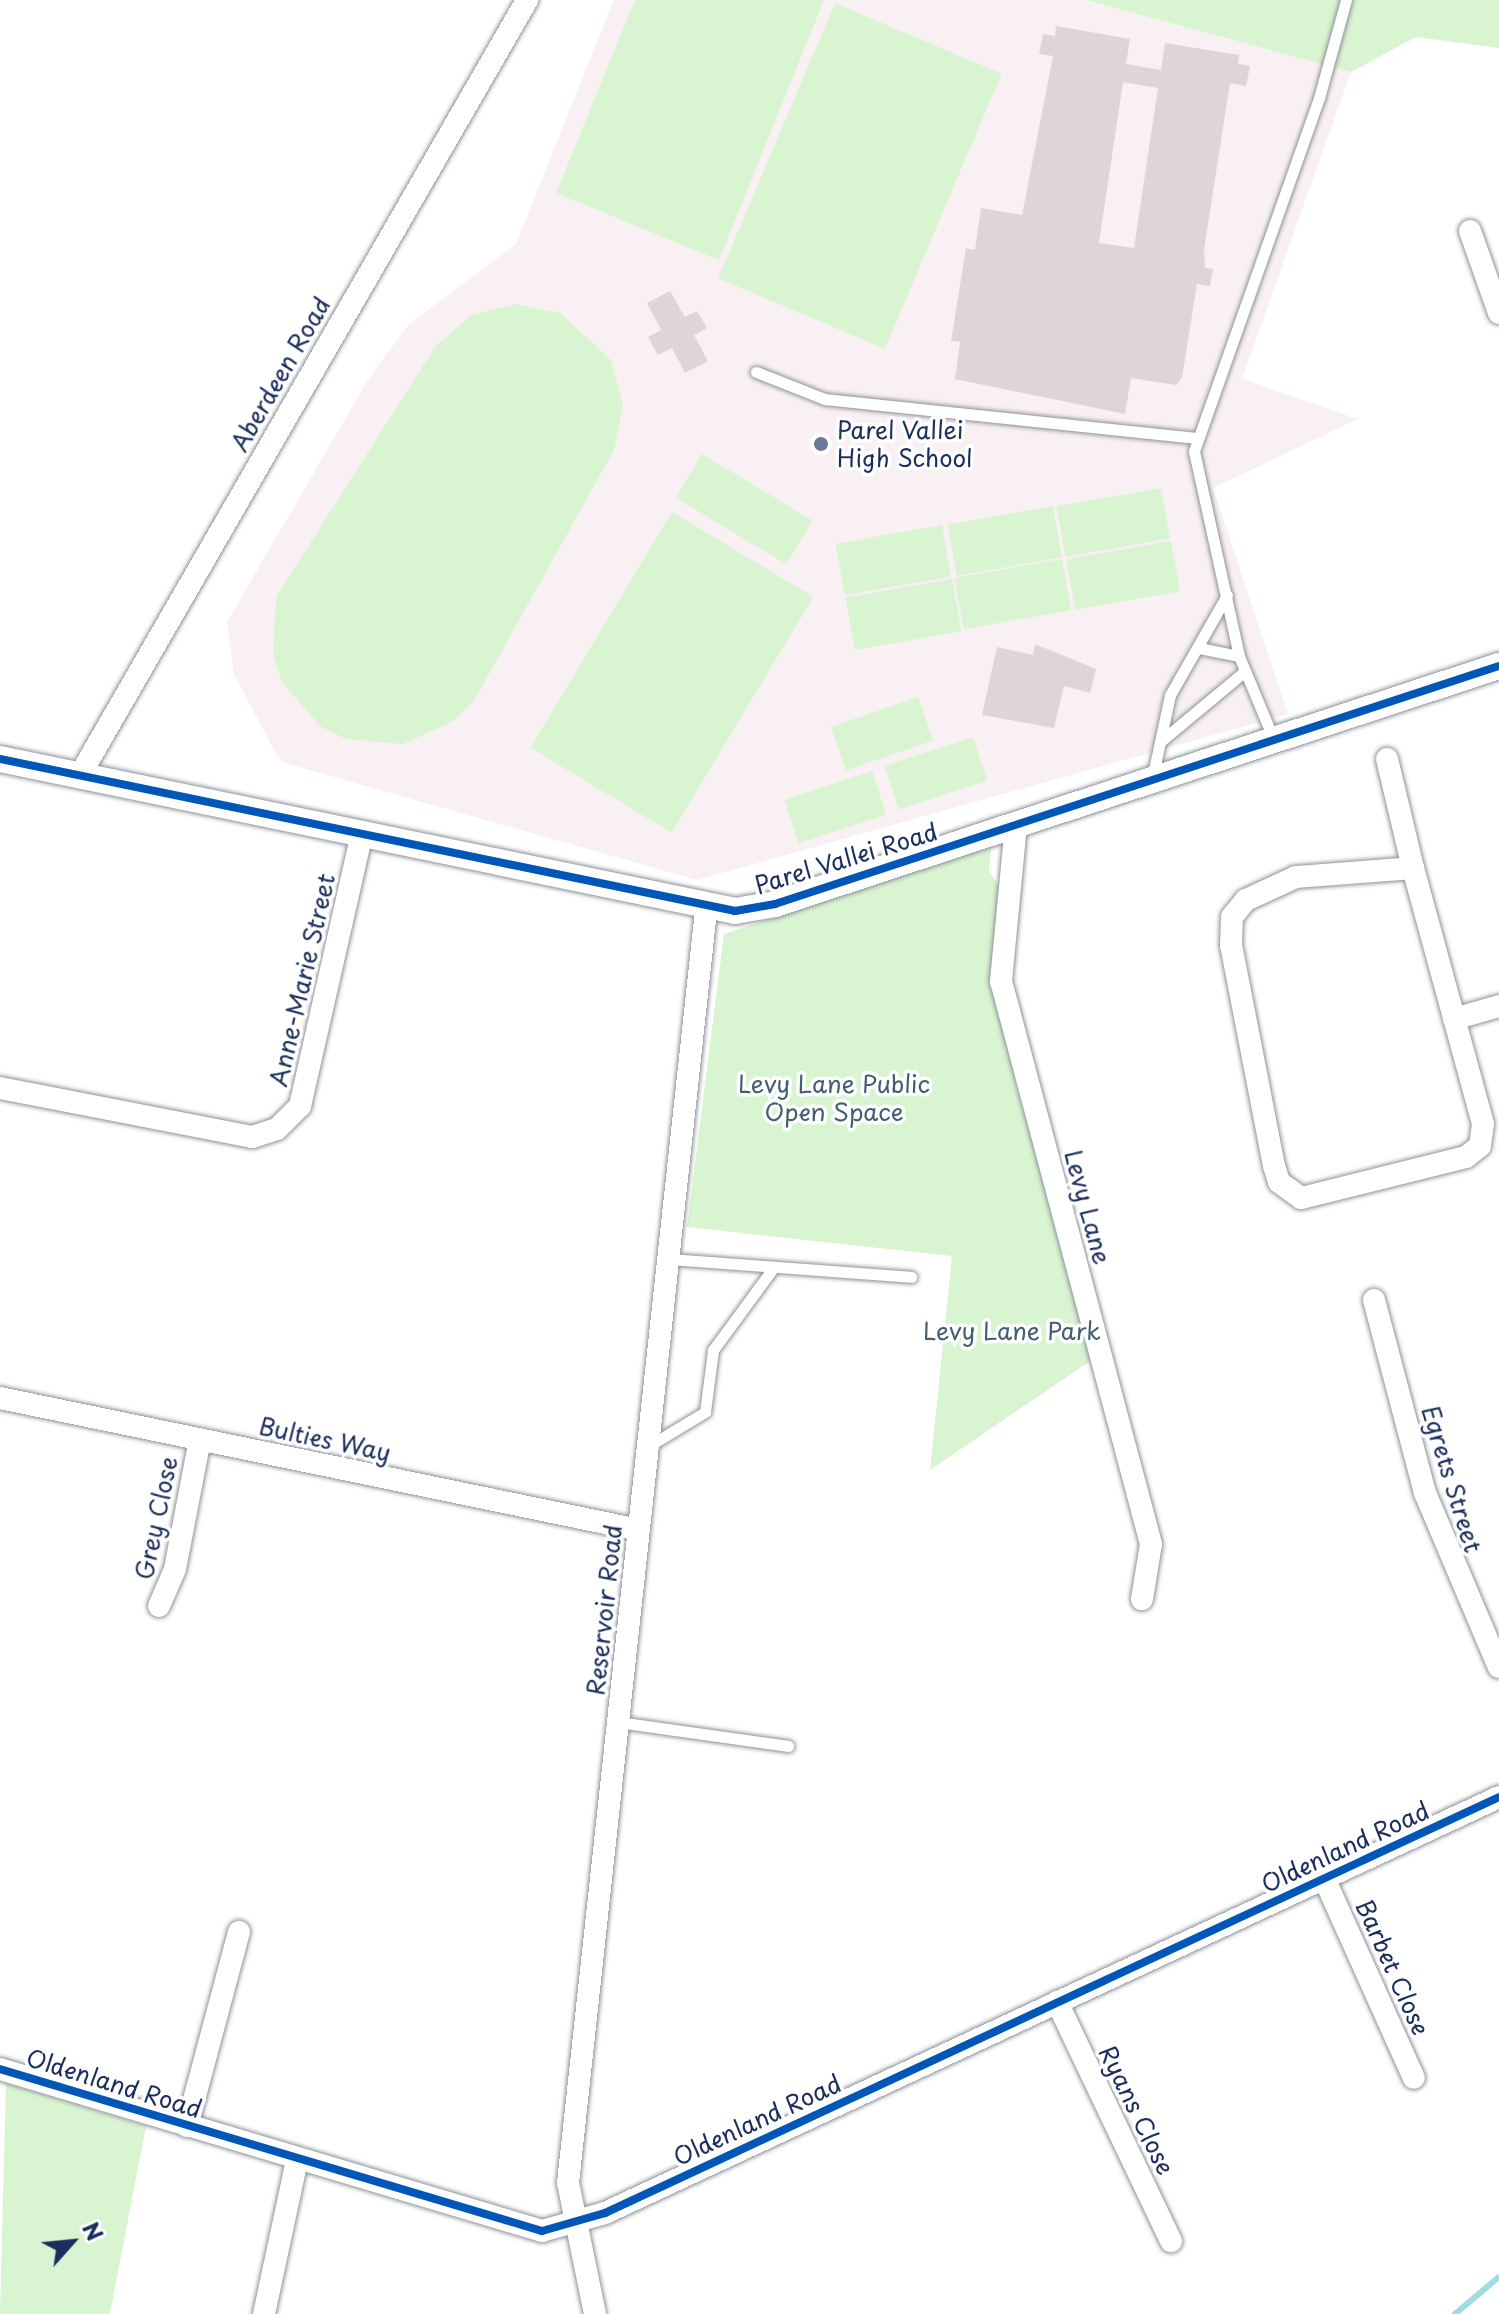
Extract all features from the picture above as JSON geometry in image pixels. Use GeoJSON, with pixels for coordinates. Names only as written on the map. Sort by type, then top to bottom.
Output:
{"type":"FeatureCollection","features":[{"type":"Feature","properties":{"kind":"street","name":"Aberdeen Road"},"geometry":{"type":"LineString","coordinates":[[80,775],[527,0]]}},
{"type":"Feature","properties":{"kind":"street"},"geometry":{"type":"LineString","coordinates":[[1470,231],[1499,313]]}},
{"type":"Feature","properties":{"kind":"street","name":"Parel Vallei Road"},"geometry":{"type":"LineString","coordinates":[[0,759],[706,910],[775,904],[1274,740],[1498,673]]}},
{"type":"Feature","properties":{"kind":"street"},"geometry":{"type":"LineString","coordinates":[[1387,759],[1413,868],[1483,1124],[1475,1152],[1316,1198],[1287,1191],[1274,1166],[1231,945],[1232,917],[1257,893],[1311,873],[1413,868]]}},
{"type":"Feature","properties":{"kind":"street","name":"Levy Lane"},"geometry":{"type":"LineString","coordinates":[[1016,825],[1001,981],[1151,1544],[1142,1599]]}},
{"type":"Feature","properties":{"kind":"street","name":"Anne-Marie Street"},"geometry":{"type":"LineString","coordinates":[[0,1088],[252,1137],[277,1129],[300,1106],[361,837]]}},
{"type":"Feature","properties":{"kind":"street","name":"Reservoir Road"},"geometry":{"type":"LineString","coordinates":[[595,2314],[573,2222],[568,2183],[706,910]]}},
{"type":"Feature","properties":{"kind":"street"},"geometry":{"type":"LineString","coordinates":[[1454,1019],[1499,1006]]}},
{"type":"Feature","properties":{"kind":"street","name":"Egrets Street"},"geometry":{"type":"LineString","coordinates":[[1374,1300],[1425,1493],[1499,1667]]}},
{"type":"Feature","properties":{"kind":"street","name":"Bulties Way"},"geometry":{"type":"LineString","coordinates":[[0,1398],[639,1530]]}},
{"type":"Feature","properties":{"kind":"street","name":"Grey Close"},"geometry":{"type":"LineString","coordinates":[[159,1606],[175,1569],[200,1439]]}},
{"type":"Feature","properties":{"kind":"street","name":"Oldenland Road"},"geometry":{"type":"LineString","coordinates":[[0,2069],[526,2230],[573,2222],[1499,1797]]}},
{"type":"Feature","properties":{"kind":"street","name":"Barbet Close"},"geometry":{"type":"LineString","coordinates":[[1324,1878],[1414,2078]]}},
{"type":"Feature","properties":{"kind":"street"},"geometry":{"type":"LineString","coordinates":[[187,2126],[239,1932]]}},
{"type":"Feature","properties":{"kind":"street","name":"Ryans Close"},"geometry":{"type":"LineString","coordinates":[[1057,2002],[1171,2241]]}},
{"type":"Feature","properties":{"kind":"street"},"geometry":{"type":"LineString","coordinates":[[264,2314],[297,2160]]}},
{"type":"Feature","properties":{"kind":"lane"},"geometry":{"type":"LineString","coordinates":[[1274,740],[1239,656],[1229,590],[1195,476],[1196,438],[1319,98],[1346,0]]}},
{"type":"Feature","properties":{"kind":"lane"},"geometry":{"type":"LineString","coordinates":[[756,372],[825,399],[1196,438]]}},
{"type":"Feature","properties":{"kind":"lane"},"geometry":{"type":"LineString","coordinates":[[1152,780],[1170,695],[1229,590]]}},
{"type":"Feature","properties":{"kind":"lane"},"geometry":{"type":"LineString","coordinates":[[1199,648],[1239,656]]}},
{"type":"Feature","properties":{"kind":"lane"},"geometry":{"type":"LineString","coordinates":[[1161,741],[1245,671]]}},
{"type":"Feature","properties":{"kind":"lane"},"geometry":{"type":"LineString","coordinates":[[668,1259],[911,1277]]}},
{"type":"Feature","properties":{"kind":"lane"},"geometry":{"type":"LineString","coordinates":[[647,1447],[705,1412],[713,1350],[774,1267]]}},
{"type":"Feature","properties":{"kind":"lane"},"geometry":{"type":"LineString","coordinates":[[618,1722],[788,1746]]}},
{"type":"Feature","properties":{"kind":"shaded area","name":"Parel Vallei High School"},"geometry":{"type":"Polygon","coordinates":[[[614,0],[1086,0],[1351,72],[1242,379],[1358,419],[1213,488],[1288,714],[697,880],[285,763],[276,754],[234,674],[227,622],[369,378],[409,324],[516,244],[614,0]]]}},
{"type":"Feature","properties":{"kind":"green space"},"geometry":{"type":"Polygon","coordinates":[[[635,0],[824,0],[719,260],[556,193],[635,0]]]}},
{"type":"Feature","properties":{"kind":"green space"},"geometry":{"type":"Polygon","coordinates":[[[1086,0],[1499,0],[1499,48],[1416,37],[1351,72],[1086,0]]]}},
{"type":"Feature","properties":{"kind":"green space"},"geometry":{"type":"Polygon","coordinates":[[[835,3],[1002,74],[885,349],[718,278],[835,3]]]}},
{"type":"Feature","properties":{"kind":"green space"},"geometry":{"type":"Polygon","coordinates":[[[515,304],[560,313],[611,360],[623,405],[614,450],[475,699],[455,720],[403,744],[346,739],[320,726],[282,682],[273,654],[276,597],[435,347],[470,316],[515,304]]]}},
{"type":"Feature","properties":{"kind":"green space"},"geometry":{"type":"Polygon","coordinates":[[[702,454],[813,520],[786,564],[676,498],[702,454]]]}},
{"type":"Feature","properties":{"kind":"green space"},"geometry":{"type":"Polygon","coordinates":[[[1161,488],[1170,538],[1065,557],[1057,506],[1161,488]]]}},
{"type":"Feature","properties":{"kind":"green space"},"geometry":{"type":"Polygon","coordinates":[[[1053,506],[1062,557],[957,576],[948,525],[1053,506]]]}},
{"type":"Feature","properties":{"kind":"green space"},"geometry":{"type":"Polygon","coordinates":[[[672,512],[813,597],[672,833],[530,748],[672,512]]]}},
{"type":"Feature","properties":{"kind":"green space"},"geometry":{"type":"Polygon","coordinates":[[[942,525],[951,576],[845,595],[836,544],[942,525]]]}},
{"type":"Feature","properties":{"kind":"green space"},"geometry":{"type":"Polygon","coordinates":[[[1171,541],[1180,591],[1075,610],[1067,559],[1171,541]]]}},
{"type":"Feature","properties":{"kind":"green space"},"geometry":{"type":"Polygon","coordinates":[[[1062,559],[1071,610],[964,629],[955,578],[1062,559]]]}},
{"type":"Feature","properties":{"kind":"green space"},"geometry":{"type":"Polygon","coordinates":[[[952,579],[961,631],[855,650],[846,598],[952,579]]]}},
{"type":"Feature","properties":{"kind":"green space"},"geometry":{"type":"Polygon","coordinates":[[[918,697],[933,740],[846,770],[831,727],[918,697]]]}},
{"type":"Feature","properties":{"kind":"green space"},"geometry":{"type":"Polygon","coordinates":[[[973,737],[987,781],[899,809],[885,766],[973,737]]]}},
{"type":"Feature","properties":{"kind":"green space"},"geometry":{"type":"Polygon","coordinates":[[[872,771],[886,815],[799,843],[785,799],[872,771]]]}},
{"type":"Feature","properties":{"kind":"green space","name":"Levy Lane Public Open Space"},"geometry":{"type":"Polygon","coordinates":[[[991,846],[989,871],[1001,889],[989,982],[1018,1068],[1015,1082],[1089,1335],[1090,1361],[930,1470],[952,1256],[687,1227],[724,934],[991,846]]]}},
{"type":"Feature","properties":{"kind":"green space"},"geometry":{"type":"Polygon","coordinates":[[[6,2083],[146,2126],[110,2314],[0,2314],[6,2083]]]}},
{"type":"Feature","properties":{"kind":"building"},"geometry":{"type":"Polygon","coordinates":[[[1056,26],[1130,39],[1126,64],[1161,70],[1165,43],[1239,55],[1238,64],[1250,66],[1246,86],[1230,83],[1204,250],[1205,268],[1213,269],[1210,286],[1197,284],[1182,378],[1176,385],[1131,378],[1125,414],[955,379],[960,342],[951,341],[966,248],[975,250],[981,208],[1022,215],[1053,56],[1039,54],[1043,34],[1055,36],[1056,26]],[[1123,82],[1099,243],[1134,248],[1158,88],[1123,82]]]}},
{"type":"Feature","properties":{"kind":"building"},"geometry":{"type":"Polygon","coordinates":[[[670,291],[685,317],[697,311],[707,328],[694,335],[708,361],[685,373],[672,348],[658,355],[648,337],[661,330],[647,303],[670,291]]]}},
{"type":"Feature","properties":{"kind":"building"},"geometry":{"type":"Polygon","coordinates":[[[1035,644],[1096,669],[1090,693],[1064,686],[1054,728],[982,715],[997,647],[1033,655],[1035,644]]]}},
{"type":"Feature","properties":{"kind":"waterway"},"geometry":{"type":"LineString","coordinates":[[1455,2314],[1499,2277]]}},
{"type":"Feature","properties":{"kind":"cycle path"},"geometry":{"type":"LineString","coordinates":[[0,759],[735,911],[775,904],[1499,666]]}},
{"type":"Feature","properties":{"kind":"cycle path"},"geometry":{"type":"LineString","coordinates":[[0,2069],[542,2231],[605,2213],[1499,1797]]}},
{"type":"Feature","properties":{"kind":"place","name":"Parel Vallei High School"},"geometry":{"type":"Point","coordinates":[821,444]}},
{"type":"Feature","properties":{"kind":"park label","name":"Levy Lane Park"},"geometry":{"type":"Point","coordinates":[1012,1331]}}]}
